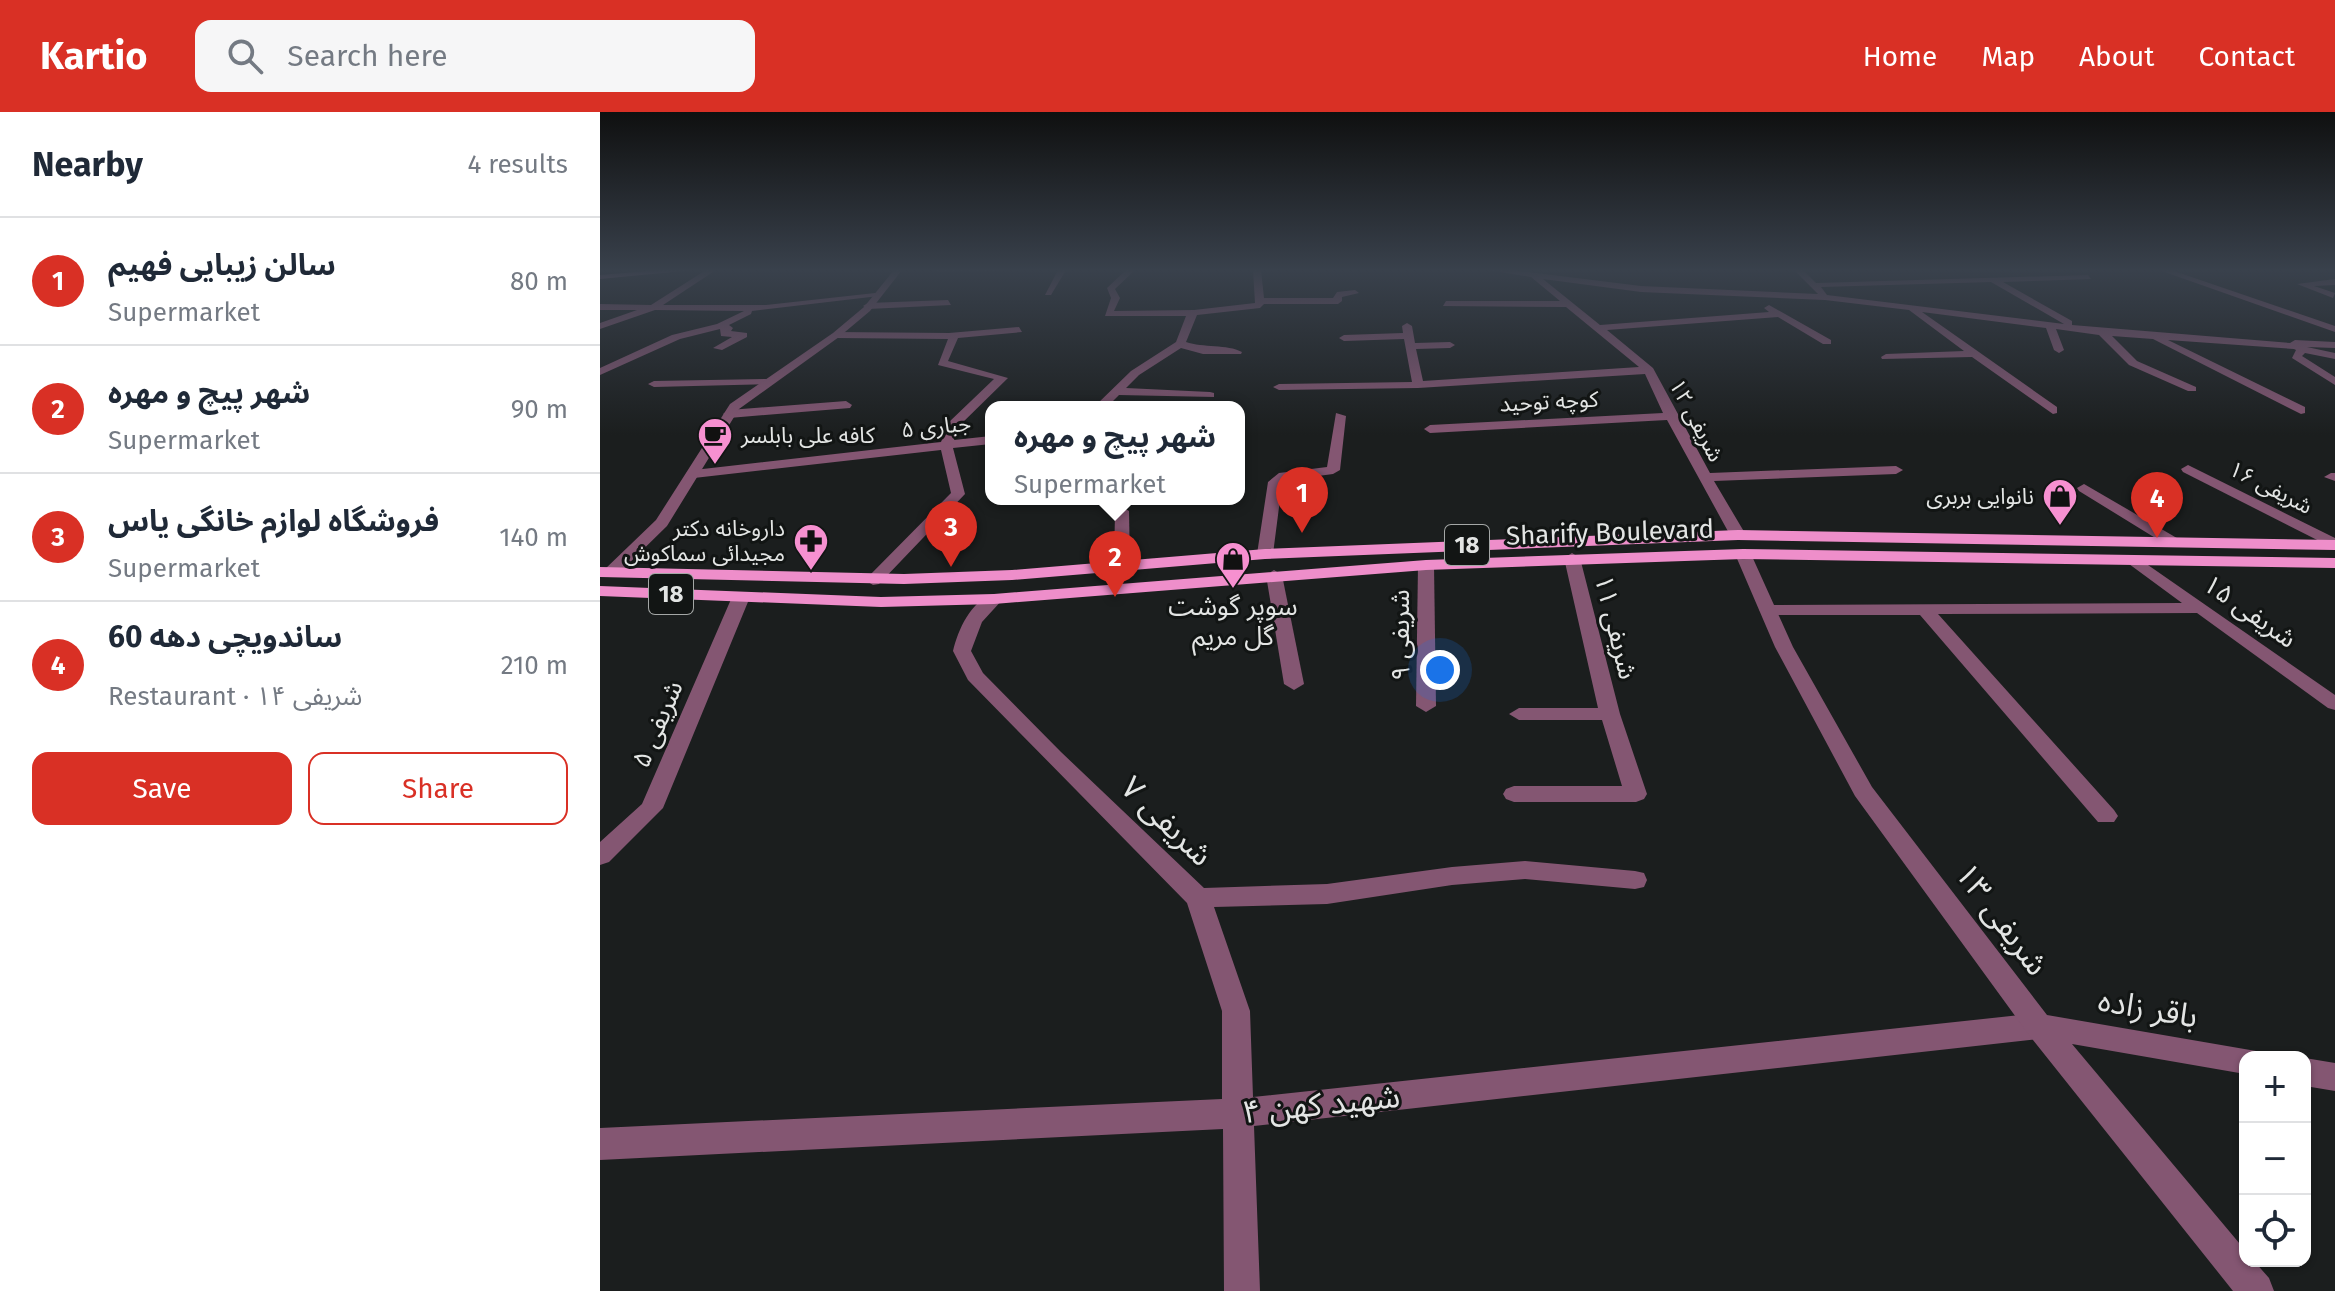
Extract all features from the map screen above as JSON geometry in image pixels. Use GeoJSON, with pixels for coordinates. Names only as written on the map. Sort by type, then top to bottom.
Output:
{"type":"FeatureCollection","features":[{"type":"Feature","properties":{"kind":"main road","name":"Sharify Boulevard"},"geometry":{"type":"LineString","coordinates":[[605,572],[873,580],[1012,575],[1265,554],[1372,549],[2335,544]]}},
{"type":"Feature","properties":{"kind":"main road","name":"Sharify Boulevard"},"geometry":{"type":"LineString","coordinates":[[600,591],[881,602],[994,599],[1274,575],[1741,545],[2135,561],[2330,565]]}},
{"type":"Feature","properties":{"kind":"main road"},"geometry":{"type":"LineString","coordinates":[[1372,549],[1374,568]]}},
{"type":"Feature","properties":{"kind":"street"},"geometry":{"type":"LineString","coordinates":[[605,572],[662,523],[734,407],[847,325]]}},
{"type":"Feature","properties":{"kind":"street"},"geometry":{"type":"LineString","coordinates":[[1106,401],[1135,373],[1180,344],[1187,325]]}},
{"type":"Feature","properties":{"kind":"street","name":"شریفی ۱۲"},"geometry":{"type":"LineString","coordinates":[[1595,325],[1649,370],[1741,545]]}},
{"type":"Feature","properties":{"kind":"street"},"geometry":{"type":"LineString","coordinates":[[1599,328],[1638,325]]}},
{"type":"Feature","properties":{"kind":"street"},"geometry":{"type":"LineString","coordinates":[[1798,325],[1827,342]]}},
{"type":"Feature","properties":{"kind":"street"},"geometry":{"type":"LineString","coordinates":[[1934,325],[2053,410]]}},
{"type":"Feature","properties":{"kind":"street"},"geometry":{"type":"LineString","coordinates":[[2050,325],[2299,348],[2335,356]]}},
{"type":"Feature","properties":{"kind":"street"},"geometry":{"type":"LineString","coordinates":[[2050,325],[2059,350]]}},
{"type":"Feature","properties":{"kind":"street"},"geometry":{"type":"LineString","coordinates":[[2073,325],[2080,329]]}},
{"type":"Feature","properties":{"kind":"street"},"geometry":{"type":"LineString","coordinates":[[600,372],[676,337],[720,326],[728,328],[724,334],[744,335],[718,348]]}},
{"type":"Feature","properties":{"kind":"street"},"geometry":{"type":"LineString","coordinates":[[836,335],[949,336],[1019,330]]}},
{"type":"Feature","properties":{"kind":"street"},"geometry":{"type":"LineString","coordinates":[[2102,332],[2133,363],[2192,389]]}},
{"type":"Feature","properties":{"kind":"street"},"geometry":{"type":"LineString","coordinates":[[1410,335],[1418,385]]}},
{"type":"Feature","properties":{"kind":"street"},"geometry":{"type":"LineString","coordinates":[[1344,338],[1410,335],[1450,345]]}},
{"type":"Feature","properties":{"kind":"street"},"geometry":{"type":"LineString","coordinates":[[873,580],[958,494],[946,445],[952,426],[1002,378],[942,363],[954,337],[949,336]]}},
{"type":"Feature","properties":{"kind":"street"},"geometry":{"type":"LineString","coordinates":[[2151,336],[2301,410]]}},
{"type":"Feature","properties":{"kind":"street"},"geometry":{"type":"LineString","coordinates":[[2299,348],[2295,343],[2335,345]]}},
{"type":"Feature","properties":{"kind":"street"},"geometry":{"type":"LineString","coordinates":[[1180,344],[1203,351],[1237,352]]}},
{"type":"Feature","properties":{"kind":"street"},"geometry":{"type":"LineString","coordinates":[[2299,348],[2296,356],[2335,382]]}},
{"type":"Feature","properties":{"kind":"street"},"geometry":{"type":"LineString","coordinates":[[1886,357],[1973,354]]}},
{"type":"Feature","properties":{"kind":"street"},"geometry":{"type":"LineString","coordinates":[[1279,387],[1418,385],[1649,370]]}},
{"type":"Feature","properties":{"kind":"street"},"geometry":{"type":"LineString","coordinates":[[654,384],[769,382]]}},
{"type":"Feature","properties":{"kind":"street"},"geometry":{"type":"LineString","coordinates":[[1117,391],[1210,395]]}},
{"type":"Feature","properties":{"kind":"street"},"geometry":{"type":"LineString","coordinates":[[729,414],[846,405]]}},
{"type":"Feature","properties":{"kind":"street"},"geometry":{"type":"LineString","coordinates":[[1449,410],[1457,427]]}},
{"type":"Feature","properties":{"kind":"street"},"geometry":{"type":"LineString","coordinates":[[1265,554],[1275,482],[1284,476],[1333,470],[1340,416]]}},
{"type":"Feature","properties":{"kind":"street","name":"کوچه توحید"},"geometry":{"type":"LineString","coordinates":[[1430,429],[1671,416]]}},
{"type":"Feature","properties":{"kind":"street","name":"جباری ۵"},"geometry":{"type":"LineString","coordinates":[[694,474],[985,441]]}},
{"type":"Feature","properties":{"kind":"street","name":"شریفی ۱۶"},"geometry":{"type":"LineString","coordinates":[[2188,469],[2335,544]]}},
{"type":"Feature","properties":{"kind":"street"},"geometry":{"type":"LineString","coordinates":[[1705,477],[1896,470]]}},
{"type":"Feature","properties":{"kind":"street"},"geometry":{"type":"LineString","coordinates":[[2084,488],[2176,544]]}},
{"type":"Feature","properties":{"kind":"street"},"geometry":{"type":"LineString","coordinates":[[1122,511],[1122,566]]}},
{"type":"Feature","properties":{"kind":"street","name":"شریفی ۱۳"},"geometry":{"type":"LineString","coordinates":[[1741,545],[1784,647],[1863,791],[2039,1026],[2256,1291]]}},
{"type":"Feature","properties":{"kind":"street","name":"شریفی ۱۱"},"geometry":{"type":"LineString","coordinates":[[1519,714],[1610,714],[1572,558]]}},
{"type":"Feature","properties":{"kind":"street","name":"شریفی ۱۵"},"geometry":{"type":"LineString","coordinates":[[2135,561],[2335,704]]}},
{"type":"Feature","properties":{"kind":"street","name":"شریفی ۹"},"geometry":{"type":"LineString","coordinates":[[1426,565],[1426,706]]}},
{"type":"Feature","properties":{"kind":"street"},"geometry":{"type":"LineString","coordinates":[[1274,575],[1294,684]]}},
{"type":"Feature","properties":{"kind":"street","name":"شریفی ۵"},"geometry":{"type":"LineString","coordinates":[[600,856],[652,808],[741,597]]}},
{"type":"Feature","properties":{"kind":"street","name":"شریفی ۷"},"geometry":{"type":"LineString","coordinates":[[994,599],[977,612],[967,628],[962,651],[975,676],[1198,898],[1236,1011],[1242,1291]]}},
{"type":"Feature","properties":{"kind":"street"},"geometry":{"type":"LineString","coordinates":[[1768,610],[2199,608]]}},
{"type":"Feature","properties":{"kind":"street"},"geometry":{"type":"LineString","coordinates":[[1925,610],[2106,816]]}},
{"type":"Feature","properties":{"kind":"street"},"geometry":{"type":"LineString","coordinates":[[1514,794],[1636,794],[1610,714]]}},
{"type":"Feature","properties":{"kind":"street"},"geometry":{"type":"LineString","coordinates":[[1198,898],[1327,894],[1452,876],[1525,870],[1635,880]]}},
{"type":"Feature","properties":{"kind":"street","name":"باقر زاده"},"geometry":{"type":"LineString","coordinates":[[2039,1026],[2239,1060]]}},
{"type":"Feature","properties":{"kind":"street","name":"شهید کهن ۴"},"geometry":{"type":"LineString","coordinates":[[600,1144],[1238,1113],[2039,1026]]}},
{"type":"Feature","properties":{"kind":"street"},"geometry":{"type":"LineString","coordinates":[[2311,1073],[2335,1077]]}},
{"type":"Feature","properties":{"kind":"place","name":"کافه علی بابلسر"},"geometry":{"type":"Point","coordinates":[715,466]}},
{"type":"Feature","properties":{"kind":"place","name":"نانوایی بربری"},"geometry":{"type":"Point","coordinates":[2060,527]}},
{"type":"Feature","properties":{"kind":"place","name":"سالن زیبایی فهیم"},"geometry":{"type":"Point","coordinates":[1302,533]}},
{"type":"Feature","properties":{"kind":"place","name":"ساندویچی دهه 60"},"geometry":{"type":"Point","coordinates":[2157,538]}},
{"type":"Feature","properties":{"kind":"place","name":"فروشگاه لوازم خانگی یاس"},"geometry":{"type":"Point","coordinates":[951,567]}},
{"type":"Feature","properties":{"kind":"place","name":"داروخانه دکتر مجیدائی سماکوش"},"geometry":{"type":"Point","coordinates":[811,572]}},
{"type":"Feature","properties":{"kind":"place","name":"سوپر گوشت گل مریم"},"geometry":{"type":"Point","coordinates":[1233,590]}},
{"type":"Feature","properties":{"kind":"place","name":"شهر پیچ و مهره"},"geometry":{"type":"Point","coordinates":[1115,597]}}]}
